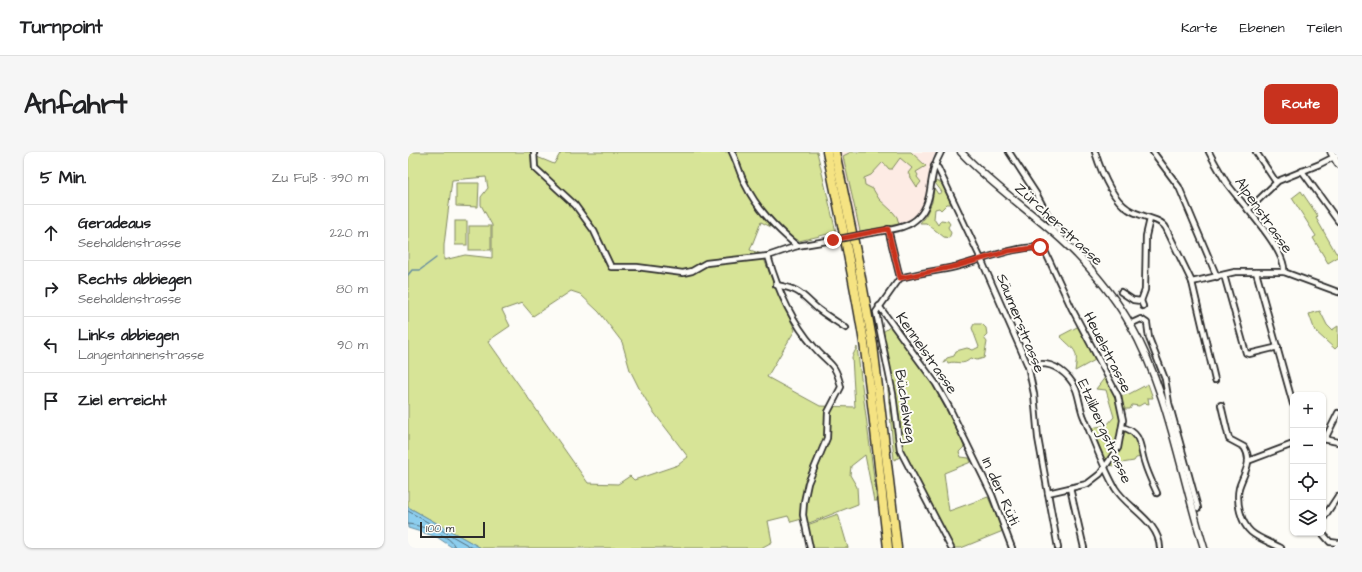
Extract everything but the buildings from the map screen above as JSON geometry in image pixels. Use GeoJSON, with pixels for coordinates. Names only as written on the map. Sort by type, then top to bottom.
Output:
{"type":"FeatureCollection","features":[{"type":"Feature","properties":{"kind":"highway"},"geometry":{"type":"LineString","coordinates":[[823,152],[833,181]]}},
{"type":"Feature","properties":{"kind":"highway"},"geometry":{"type":"LineString","coordinates":[[827,152],[851,268],[864,342],[888,548]]}},
{"type":"Feature","properties":{"kind":"highway"},"geometry":{"type":"LineString","coordinates":[[835,152],[858,260],[873,345],[897,548]]}},
{"type":"Feature","properties":{"kind":"main road","name":"Zürcherstrasse"},"geometry":{"type":"LineString","coordinates":[[961,152],[982,173],[1084,262],[1111,295],[1130,324],[1157,384],[1204,548]]}},
{"type":"Feature","properties":{"kind":"main road"},"geometry":{"type":"LineString","coordinates":[[1334,155],[1338,164]]}},
{"type":"Feature","properties":{"kind":"street"},"geometry":{"type":"LineString","coordinates":[[534,152],[535,168],[575,205],[594,231],[611,267],[638,267],[683,273],[692,271],[706,263],[768,256],[796,246],[907,225],[922,214],[929,199],[934,166],[941,152]]}},
{"type":"Feature","properties":{"kind":"street"},"geometry":{"type":"LineString","coordinates":[[732,152],[745,184],[761,210],[771,223],[796,246]]}},
{"type":"Feature","properties":{"kind":"street"},"geometry":{"type":"LineString","coordinates":[[1009,152],[1038,195],[1053,225],[1064,234]]}},
{"type":"Feature","properties":{"kind":"street"},"geometry":{"type":"LineString","coordinates":[[1095,152],[1107,180],[1121,203],[1132,212],[1150,219],[1158,220],[1164,225],[1192,282],[1215,380]]}},
{"type":"Feature","properties":{"kind":"street"},"geometry":{"type":"LineString","coordinates":[[1153,152],[1179,187],[1217,276]]}},
{"type":"Feature","properties":{"kind":"street","name":"Alpenstrasse"},"geometry":{"type":"LineString","coordinates":[[1209,152],[1227,183],[1280,256],[1284,272]]}},
{"type":"Feature","properties":{"kind":"street"},"geometry":{"type":"LineString","coordinates":[[1256,152],[1276,182]]}},
{"type":"Feature","properties":{"kind":"street"},"geometry":{"type":"LineString","coordinates":[[1248,210],[1276,182],[1334,155]]}},
{"type":"Feature","properties":{"kind":"street","name":"Säumerstrasse"},"geometry":{"type":"LineString","coordinates":[[934,166],[938,168],[982,259],[1028,366],[1033,385],[1036,430],[1058,548]]}},
{"type":"Feature","properties":{"kind":"street"},"geometry":{"type":"LineString","coordinates":[[1302,171],[1338,221]]}},
{"type":"Feature","properties":{"kind":"street"},"geometry":{"type":"LineString","coordinates":[[1143,306],[1141,301],[1145,290],[1146,236],[1150,219]]}},
{"type":"Feature","properties":{"kind":"street"},"geometry":{"type":"LineString","coordinates":[[879,306],[898,283],[900,278],[888,229]]}},
{"type":"Feature","properties":{"kind":"street","name":"Heuelstrasse"},"geometry":{"type":"LineString","coordinates":[[982,259],[1009,251],[1037,247],[1044,249],[1072,309],[1118,396],[1122,411],[1122,426],[1118,448],[1106,466],[1091,482],[1048,493]]}},
{"type":"Feature","properties":{"kind":"street"},"geometry":{"type":"LineString","coordinates":[[768,256],[776,285],[795,319],[814,348],[837,371],[841,387],[828,412],[827,438],[808,483],[804,502],[803,515],[810,548]]}},
{"type":"Feature","properties":{"kind":"street"},"geometry":{"type":"LineString","coordinates":[[900,278],[982,259]]}},
{"type":"Feature","properties":{"kind":"street"},"geometry":{"type":"LineString","coordinates":[[1192,282],[1235,272],[1284,272],[1338,292]]}},
{"type":"Feature","properties":{"kind":"street"},"geometry":{"type":"LineString","coordinates":[[1256,272],[1290,393]]}},
{"type":"Feature","properties":{"kind":"street"},"geometry":{"type":"LineString","coordinates":[[1224,275],[1246,353],[1249,354],[1278,347]]}},
{"type":"Feature","properties":{"kind":"street"},"geometry":{"type":"LineString","coordinates":[[776,285],[790,287],[800,291],[818,309],[846,328]]}},
{"type":"Feature","properties":{"kind":"street"},"geometry":{"type":"LineString","coordinates":[[1120,292],[1133,300],[1141,301]]}},
{"type":"Feature","properties":{"kind":"street","name":"Kennelstrasse"},"geometry":{"type":"LineString","coordinates":[[879,306],[936,384],[953,415],[966,445]]}},
{"type":"Feature","properties":{"kind":"street","name":"Büchelweg"},"geometry":{"type":"LineString","coordinates":[[879,306],[876,312],[892,386],[900,450],[951,548]]}},
{"type":"Feature","properties":{"kind":"street"},"geometry":{"type":"LineString","coordinates":[[1130,324],[1141,319],[1147,323],[1149,338],[1165,379],[1169,403],[1198,508]]}},
{"type":"Feature","properties":{"kind":"street","name":"Etzlibergstrasse"},"geometry":{"type":"LineString","coordinates":[[1028,366],[1044,363],[1053,365],[1071,380],[1078,392],[1084,416],[1118,492],[1143,516],[1154,532],[1160,548]]}},
{"type":"Feature","properties":{"kind":"street"},"geometry":{"type":"LineString","coordinates":[[1221,405],[1227,436],[1231,441],[1244,447],[1248,461],[1248,469],[1239,491],[1244,522],[1252,533],[1281,548]]}},
{"type":"Feature","properties":{"kind":"street"},"geometry":{"type":"LineString","coordinates":[[1326,435],[1338,413]]}},
{"type":"Feature","properties":{"kind":"street"},"geometry":{"type":"LineString","coordinates":[[1122,426],[1134,432],[1138,437],[1145,464],[1157,493]]}},
{"type":"Feature","properties":{"kind":"street"},"geometry":{"type":"LineString","coordinates":[[1326,439],[1338,442]]}},
{"type":"Feature","properties":{"kind":"street","name":"In der Rüti"},"geometry":{"type":"LineString","coordinates":[[966,445],[992,495],[1012,548]]}},
{"type":"Feature","properties":{"kind":"street"},"geometry":{"type":"LineString","coordinates":[[1248,461],[1290,445]]}},
{"type":"Feature","properties":{"kind":"street"},"geometry":{"type":"LineString","coordinates":[[1070,488],[1084,548]]}},
{"type":"Feature","properties":{"kind":"street"},"geometry":{"type":"LineString","coordinates":[[1326,514],[1338,496]]}},
{"type":"Feature","properties":{"kind":"street"},"geometry":{"type":"LineString","coordinates":[[1325,536],[1330,542],[1338,544]]}},
{"type":"Feature","properties":{"kind":"shaded area"},"geometry":{"type":"Polygon","coordinates":[[[839,152],[936,152],[933,158],[927,195],[922,209],[916,217],[909,222],[858,232],[839,152]]]}},
{"type":"Feature","properties":{"kind":"green space"},"geometry":{"type":"Polygon","coordinates":[[[408,152],[536,152],[537,157],[554,164],[561,152],[817,152],[836,232],[799,241],[761,222],[750,250],[762,254],[795,330],[767,377],[820,406],[855,407],[852,357],[857,347],[877,501],[874,501],[865,455],[851,466],[850,475],[857,487],[858,504],[804,525],[802,519],[791,522],[788,516],[768,521],[772,542],[761,548],[481,548],[408,507],[408,152]],[[486,177],[452,180],[444,245],[444,260],[465,255],[492,258],[492,225],[481,205],[481,197],[488,188],[486,177]],[[571,291],[533,316],[522,303],[502,310],[510,326],[488,341],[588,483],[618,484],[630,476],[634,480],[678,465],[688,457],[652,410],[639,388],[630,370],[622,342],[599,312],[580,294],[571,291]]]}},
{"type":"Feature","properties":{"kind":"green space"},"geometry":{"type":"Polygon","coordinates":[[[851,152],[911,152],[926,166],[916,172],[918,175],[917,177],[921,182],[917,187],[908,173],[912,168],[900,158],[892,169],[889,169],[883,162],[871,175],[864,178],[865,185],[873,189],[879,199],[897,217],[899,224],[860,231],[843,156],[851,152]]]}},
{"type":"Feature","properties":{"kind":"green space"},"geometry":{"type":"Polygon","coordinates":[[[936,181],[942,184],[951,204],[947,204],[941,210],[939,208],[935,209],[934,219],[938,225],[941,220],[948,221],[950,224],[948,227],[951,233],[949,238],[944,237],[926,223],[920,223],[926,215],[932,202],[934,188],[938,194],[942,192],[935,183],[936,181]]]}},
{"type":"Feature","properties":{"kind":"green space"},"geometry":{"type":"Polygon","coordinates":[[[456,183],[479,183],[478,207],[456,206],[456,183]]]}},
{"type":"Feature","properties":{"kind":"green space"},"geometry":{"type":"Polygon","coordinates":[[[1301,191],[1318,216],[1316,218],[1336,253],[1338,253],[1338,257],[1328,263],[1313,238],[1316,236],[1292,198],[1301,191]]]}},
{"type":"Feature","properties":{"kind":"green space"},"geometry":{"type":"Polygon","coordinates":[[[455,221],[467,221],[467,245],[455,245],[455,221]]]}},
{"type":"Feature","properties":{"kind":"green space"},"geometry":{"type":"Polygon","coordinates":[[[469,226],[491,226],[491,250],[469,250],[469,226]]]}},
{"type":"Feature","properties":{"kind":"green space"},"geometry":{"type":"Polygon","coordinates":[[[1320,311],[1327,325],[1332,330],[1338,326],[1338,346],[1335,349],[1315,331],[1309,314],[1320,311]]]}},
{"type":"Feature","properties":{"kind":"green space"},"geometry":{"type":"Polygon","coordinates":[[[974,324],[982,324],[986,328],[987,335],[984,338],[987,342],[984,358],[977,360],[971,358],[963,363],[948,363],[947,361],[943,363],[947,358],[954,356],[956,351],[967,348],[973,350],[979,347],[972,328],[974,324]]]}},
{"type":"Feature","properties":{"kind":"green space"},"geometry":{"type":"Polygon","coordinates":[[[891,326],[933,385],[961,438],[964,447],[959,452],[961,457],[969,458],[971,462],[944,473],[949,511],[988,497],[1003,531],[961,548],[953,548],[904,455],[894,460],[883,332],[891,326]]]}},
{"type":"Feature","properties":{"kind":"green space"},"geometry":{"type":"Polygon","coordinates":[[[1079,326],[1097,359],[1075,371],[1076,354],[1060,336],[1079,326]]]}},
{"type":"Feature","properties":{"kind":"green space"},"geometry":{"type":"Polygon","coordinates":[[[1106,376],[1117,402],[1120,429],[1113,453],[1111,457],[1106,460],[1104,459],[1091,428],[1107,425],[1114,417],[1106,390],[1096,389],[1106,376]]]}},
{"type":"Feature","properties":{"kind":"green space"},"geometry":{"type":"Polygon","coordinates":[[[1148,384],[1153,398],[1148,398],[1149,404],[1144,403],[1139,406],[1132,405],[1130,409],[1124,409],[1121,396],[1129,394],[1148,384]]]}},
{"type":"Feature","properties":{"kind":"green space"},"geometry":{"type":"Polygon","coordinates":[[[1127,429],[1136,437],[1142,457],[1136,458],[1134,461],[1116,464],[1113,466],[1110,465],[1118,452],[1124,432],[1127,429]]]}},
{"type":"Feature","properties":{"kind":"green space"},"geometry":{"type":"Polygon","coordinates":[[[838,514],[848,548],[812,548],[807,525],[838,514]]]}},
{"type":"Feature","properties":{"kind":"water"},"geometry":{"type":"Polygon","coordinates":[[[408,507],[481,548],[453,548],[437,537],[408,528],[408,507]]]}},
{"type":"Feature","properties":{"kind":"waterway"},"geometry":{"type":"LineString","coordinates":[[408,275],[412,270],[420,270],[436,258]]}},
{"type":"Feature","properties":{"kind":"route"},"geometry":{"type":"LineString","coordinates":[[833,240],[888,229],[900,278],[957,266],[1009,251],[1040,247]]}}]}
